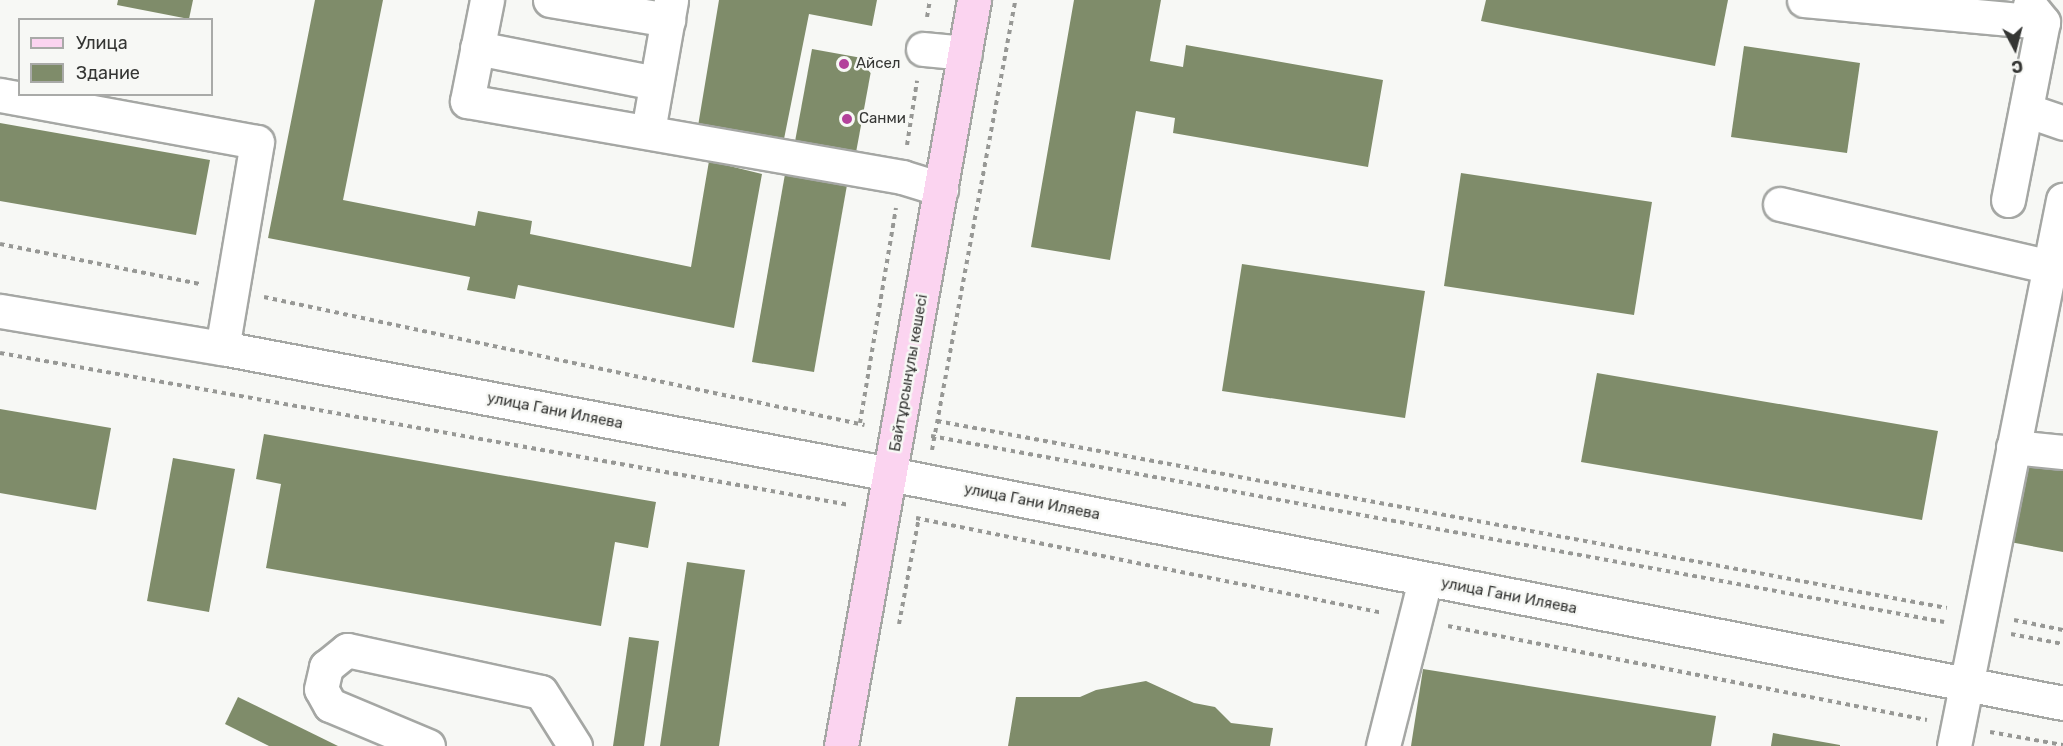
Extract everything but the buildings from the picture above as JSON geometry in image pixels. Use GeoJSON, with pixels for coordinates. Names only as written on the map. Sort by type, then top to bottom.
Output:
{"type":"FeatureCollection","features":[{"type":"Feature","properties":{"kind":"main road","name":"Байтұрсынұлы көшесі"},"geometry":{"type":"LineString","coordinates":[[841,746],[892,475],[974,0]]}},
{"type":"Feature","properties":{"kind":"street"},"geometry":{"type":"LineString","coordinates":[[487,0],[467,101],[902,177],[942,189]]}},
{"type":"Feature","properties":{"kind":"street"},"geometry":{"type":"LineString","coordinates":[[549,0],[670,10],[648,131]]}},
{"type":"Feature","properties":{"kind":"street"},"geometry":{"type":"LineString","coordinates":[[1804,0],[2034,11],[2026,110],[2008,200]]}},
{"type":"Feature","properties":{"kind":"street"},"geometry":{"type":"LineString","coordinates":[[477,48],[656,83]]}},
{"type":"Feature","properties":{"kind":"street"},"geometry":{"type":"LineString","coordinates":[[923,49],[965,53]]}},
{"type":"Feature","properties":{"kind":"street"},"geometry":{"type":"LineString","coordinates":[[0,95],[257,142],[222,348]]}},
{"type":"Feature","properties":{"kind":"street"},"geometry":{"type":"LineString","coordinates":[[2026,110],[2063,123]]}},
{"type":"Feature","properties":{"kind":"street"},"geometry":{"type":"LineString","coordinates":[[1956,736],[2063,200]]}},
{"type":"Feature","properties":{"kind":"street"},"geometry":{"type":"LineString","coordinates":[[1780,204],[2050,267]]}},
{"type":"Feature","properties":{"kind":"street","name":"улица Гани Иляева"},"geometry":{"type":"LineString","coordinates":[[0,311],[222,348],[892,475],[2063,703]]}},
{"type":"Feature","properties":{"kind":"street"},"geometry":{"type":"LineString","coordinates":[[2013,447],[2063,452]]}},
{"type":"Feature","properties":{"kind":"street"},"geometry":{"type":"LineString","coordinates":[[1383,746],[1425,580]]}},
{"type":"Feature","properties":{"kind":"street"},"geometry":{"type":"LineString","coordinates":[[429,746],[330,705],[321,689],[326,667],[347,650],[541,692],[575,746]]}},
{"type":"Feature","properties":{"kind":"path"},"geometry":{"type":"LineString","coordinates":[[1015,0],[934,436],[1979,621],[2063,630]]}},
{"type":"Feature","properties":{"kind":"path"},"geometry":{"type":"LineString","coordinates":[[0,244],[860,423]]}},
{"type":"Feature","properties":{"kind":"path"},"geometry":{"type":"LineString","coordinates":[[0,353],[851,506]]}},
{"type":"Feature","properties":{"kind":"path"},"geometry":{"type":"LineString","coordinates":[[937,421],[1979,621],[2063,644]]}},
{"type":"Feature","properties":{"kind":"path"},"geometry":{"type":"LineString","coordinates":[[916,537],[919,519],[1415,619],[1956,736],[2063,745]]}},
{"type":"Feature","properties":{"kind":"place","name":"Айсел"},"geometry":{"type":"Point","coordinates":[844,64]}},
{"type":"Feature","properties":{"kind":"place","name":"Санми"},"geometry":{"type":"Point","coordinates":[847,119]}}]}
